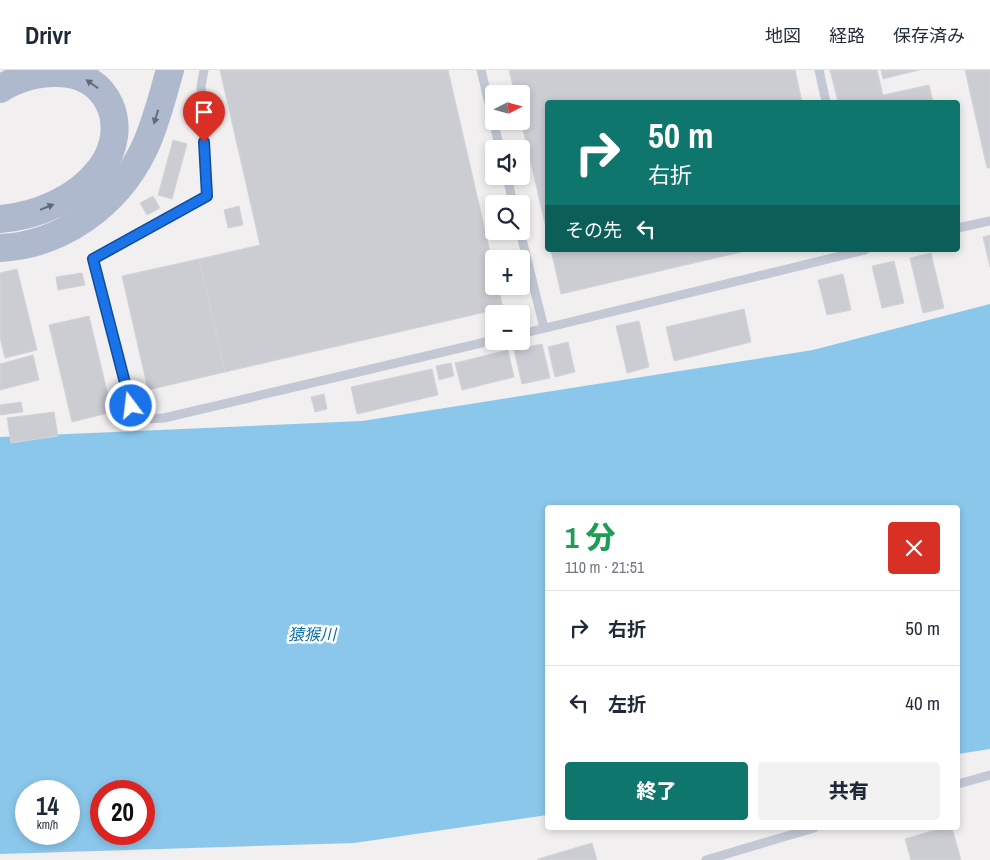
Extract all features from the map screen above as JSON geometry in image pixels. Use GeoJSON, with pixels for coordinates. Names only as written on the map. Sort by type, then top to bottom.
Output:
{"type":"FeatureCollection","features":[{"type":"Feature","properties":{"kind":"main road"},"geometry":{"type":"LineString","coordinates":[[0,248],[26,244],[57,235],[78,224],[113,194],[143,151],[155,122],[170,70]]}},
{"type":"Feature","properties":{"kind":"main road"},"geometry":{"type":"LineString","coordinates":[[0,89],[7,84],[45,73],[63,72],[80,76],[94,84],[106,96],[112,109],[115,125],[114,140],[108,156],[88,182],[54,205],[34,212],[0,219]]}},
{"type":"Feature","properties":{"kind":"lane"},"geometry":{"type":"LineString","coordinates":[[204,70],[201,87],[207,196],[93,259],[131,406],[148,419],[164,418],[485,342]]}},
{"type":"Feature","properties":{"kind":"lane"},"geometry":{"type":"LineString","coordinates":[[481,70],[498,140]]}},
{"type":"Feature","properties":{"kind":"lane"},"geometry":{"type":"LineString","coordinates":[[818,70],[826,100]]}},
{"type":"Feature","properties":{"kind":"lane"},"geometry":{"type":"LineString","coordinates":[[960,228],[990,220]]}},
{"type":"Feature","properties":{"kind":"lane"},"geometry":{"type":"LineString","coordinates":[[522,240],[544,328]]}},
{"type":"Feature","properties":{"kind":"lane"},"geometry":{"type":"LineString","coordinates":[[530,332],[855,252]]}},
{"type":"Feature","properties":{"kind":"lane"},"geometry":{"type":"LineString","coordinates":[[960,783],[990,774]]}},
{"type":"Feature","properties":{"kind":"lane"},"geometry":{"type":"LineString","coordinates":[[706,860],[807,830]]}},
{"type":"Feature","properties":{"kind":"water","name":"猿猴川"},"geometry":{"type":"Polygon","coordinates":[[[990,304],[990,749],[960,754],[960,505],[545,505],[545,815],[354,843],[0,854],[0,437],[362,421],[813,350],[990,304]]]}},
{"type":"Feature","properties":{"kind":"building"},"geometry":{"type":"Polygon","coordinates":[[[220,70],[448,70],[485,230],[485,240],[487,240],[490,250],[485,250],[485,295],[500,295],[502,305],[485,305],[485,312],[225,372],[199,259],[260,245],[220,70]]]}},
{"type":"Feature","properties":{"kind":"building"},"geometry":{"type":"Polygon","coordinates":[[[509,70],[795,70],[802,100],[545,100],[545,223],[530,159],[530,140],[525,140],[523,130],[530,130],[530,85],[513,85],[509,70]]]}},
{"type":"Feature","properties":{"kind":"building"},"geometry":{"type":"Polygon","coordinates":[[[830,70],[877,70],[883,95],[929,85],[933,100],[838,100],[830,70]]]}},
{"type":"Feature","properties":{"kind":"building"},"geometry":{"type":"Polygon","coordinates":[[[881,70],[919,70],[883,79],[881,70]]]}},
{"type":"Feature","properties":{"kind":"building"},"geometry":{"type":"Polygon","coordinates":[[[965,70],[990,70],[990,168],[987,168],[965,70]]]}},
{"type":"Feature","properties":{"kind":"building"},"geometry":{"type":"Polygon","coordinates":[[[173,140],[187,144],[172,199],[158,195],[173,140]]]}},
{"type":"Feature","properties":{"kind":"building"},"geometry":{"type":"Polygon","coordinates":[[[153,196],[160,208],[147,215],[140,203],[153,196]]]}},
{"type":"Feature","properties":{"kind":"building"},"geometry":{"type":"Polygon","coordinates":[[[239,206],[243,225],[228,228],[224,210],[239,206]]]}},
{"type":"Feature","properties":{"kind":"building"},"geometry":{"type":"Polygon","coordinates":[[[990,235],[990,267],[983,237],[990,235]]]}},
{"type":"Feature","properties":{"kind":"building"},"geometry":{"type":"Polygon","coordinates":[[[551,252],[741,252],[561,294],[551,252]]]}},
{"type":"Feature","properties":{"kind":"building"},"geometry":{"type":"Polygon","coordinates":[[[931,253],[944,308],[923,313],[910,258],[931,253]]]}},
{"type":"Feature","properties":{"kind":"building"},"geometry":{"type":"Polygon","coordinates":[[[199,259],[225,372],[148,390],[122,276],[199,259]]]}},
{"type":"Feature","properties":{"kind":"building"},"geometry":{"type":"Polygon","coordinates":[[[894,261],[904,303],[882,308],[872,266],[894,261]]]}},
{"type":"Feature","properties":{"kind":"building"},"geometry":{"type":"Polygon","coordinates":[[[17,269],[37,350],[5,358],[0,338],[0,273],[17,269]]]}},
{"type":"Feature","properties":{"kind":"building"},"geometry":{"type":"Polygon","coordinates":[[[82,273],[85,285],[58,290],[56,277],[82,273]]]}},
{"type":"Feature","properties":{"kind":"building"},"geometry":{"type":"Polygon","coordinates":[[[843,274],[851,310],[827,315],[818,280],[843,274]]]}},
{"type":"Feature","properties":{"kind":"building"},"geometry":{"type":"Polygon","coordinates":[[[744,309],[751,342],[674,361],[666,327],[744,309]]]}},
{"type":"Feature","properties":{"kind":"building"},"geometry":{"type":"Polygon","coordinates":[[[89,316],[112,412],[72,422],[49,325],[89,316]]]}},
{"type":"Feature","properties":{"kind":"building"},"geometry":{"type":"Polygon","coordinates":[[[639,321],[649,367],[627,373],[616,326],[639,321]]]}},
{"type":"Feature","properties":{"kind":"building"},"geometry":{"type":"Polygon","coordinates":[[[568,342],[575,372],[555,377],[548,347],[568,342]]]}},
{"type":"Feature","properties":{"kind":"building"},"geometry":{"type":"Polygon","coordinates":[[[542,344],[550,378],[522,384],[514,350],[530,350],[530,347],[542,344]]]}},
{"type":"Feature","properties":{"kind":"building"},"geometry":{"type":"Polygon","coordinates":[[[508,350],[514,377],[462,390],[455,363],[508,350]]]}},
{"type":"Feature","properties":{"kind":"building"},"geometry":{"type":"Polygon","coordinates":[[[33,355],[39,380],[0,390],[0,364],[33,355]]]}},
{"type":"Feature","properties":{"kind":"building"},"geometry":{"type":"Polygon","coordinates":[[[451,363],[454,376],[439,380],[436,366],[451,363]]]}},
{"type":"Feature","properties":{"kind":"building"},"geometry":{"type":"Polygon","coordinates":[[[432,369],[438,395],[357,414],[351,387],[432,369]]]}},
{"type":"Feature","properties":{"kind":"building"},"geometry":{"type":"Polygon","coordinates":[[[324,394],[327,409],[315,412],[311,397],[324,394]]]}},
{"type":"Feature","properties":{"kind":"building"},"geometry":{"type":"Polygon","coordinates":[[[21,402],[23,412],[0,415],[0,405],[21,402]]]}},
{"type":"Feature","properties":{"kind":"building"},"geometry":{"type":"Polygon","coordinates":[[[54,412],[58,436],[11,443],[7,418],[54,412]]]}},
{"type":"Feature","properties":{"kind":"building"},"geometry":{"type":"Polygon","coordinates":[[[935,830],[953,830],[961,860],[911,860],[905,839],[935,830]]]}},
{"type":"Feature","properties":{"kind":"building"},"geometry":{"type":"Polygon","coordinates":[[[592,843],[597,860],[538,860],[538,859],[592,843]]]}},
{"type":"Feature","properties":{"kind":"route"},"geometry":{"type":"LineString","coordinates":[[131,406],[93,259],[207,196],[204,142]]}}]}
